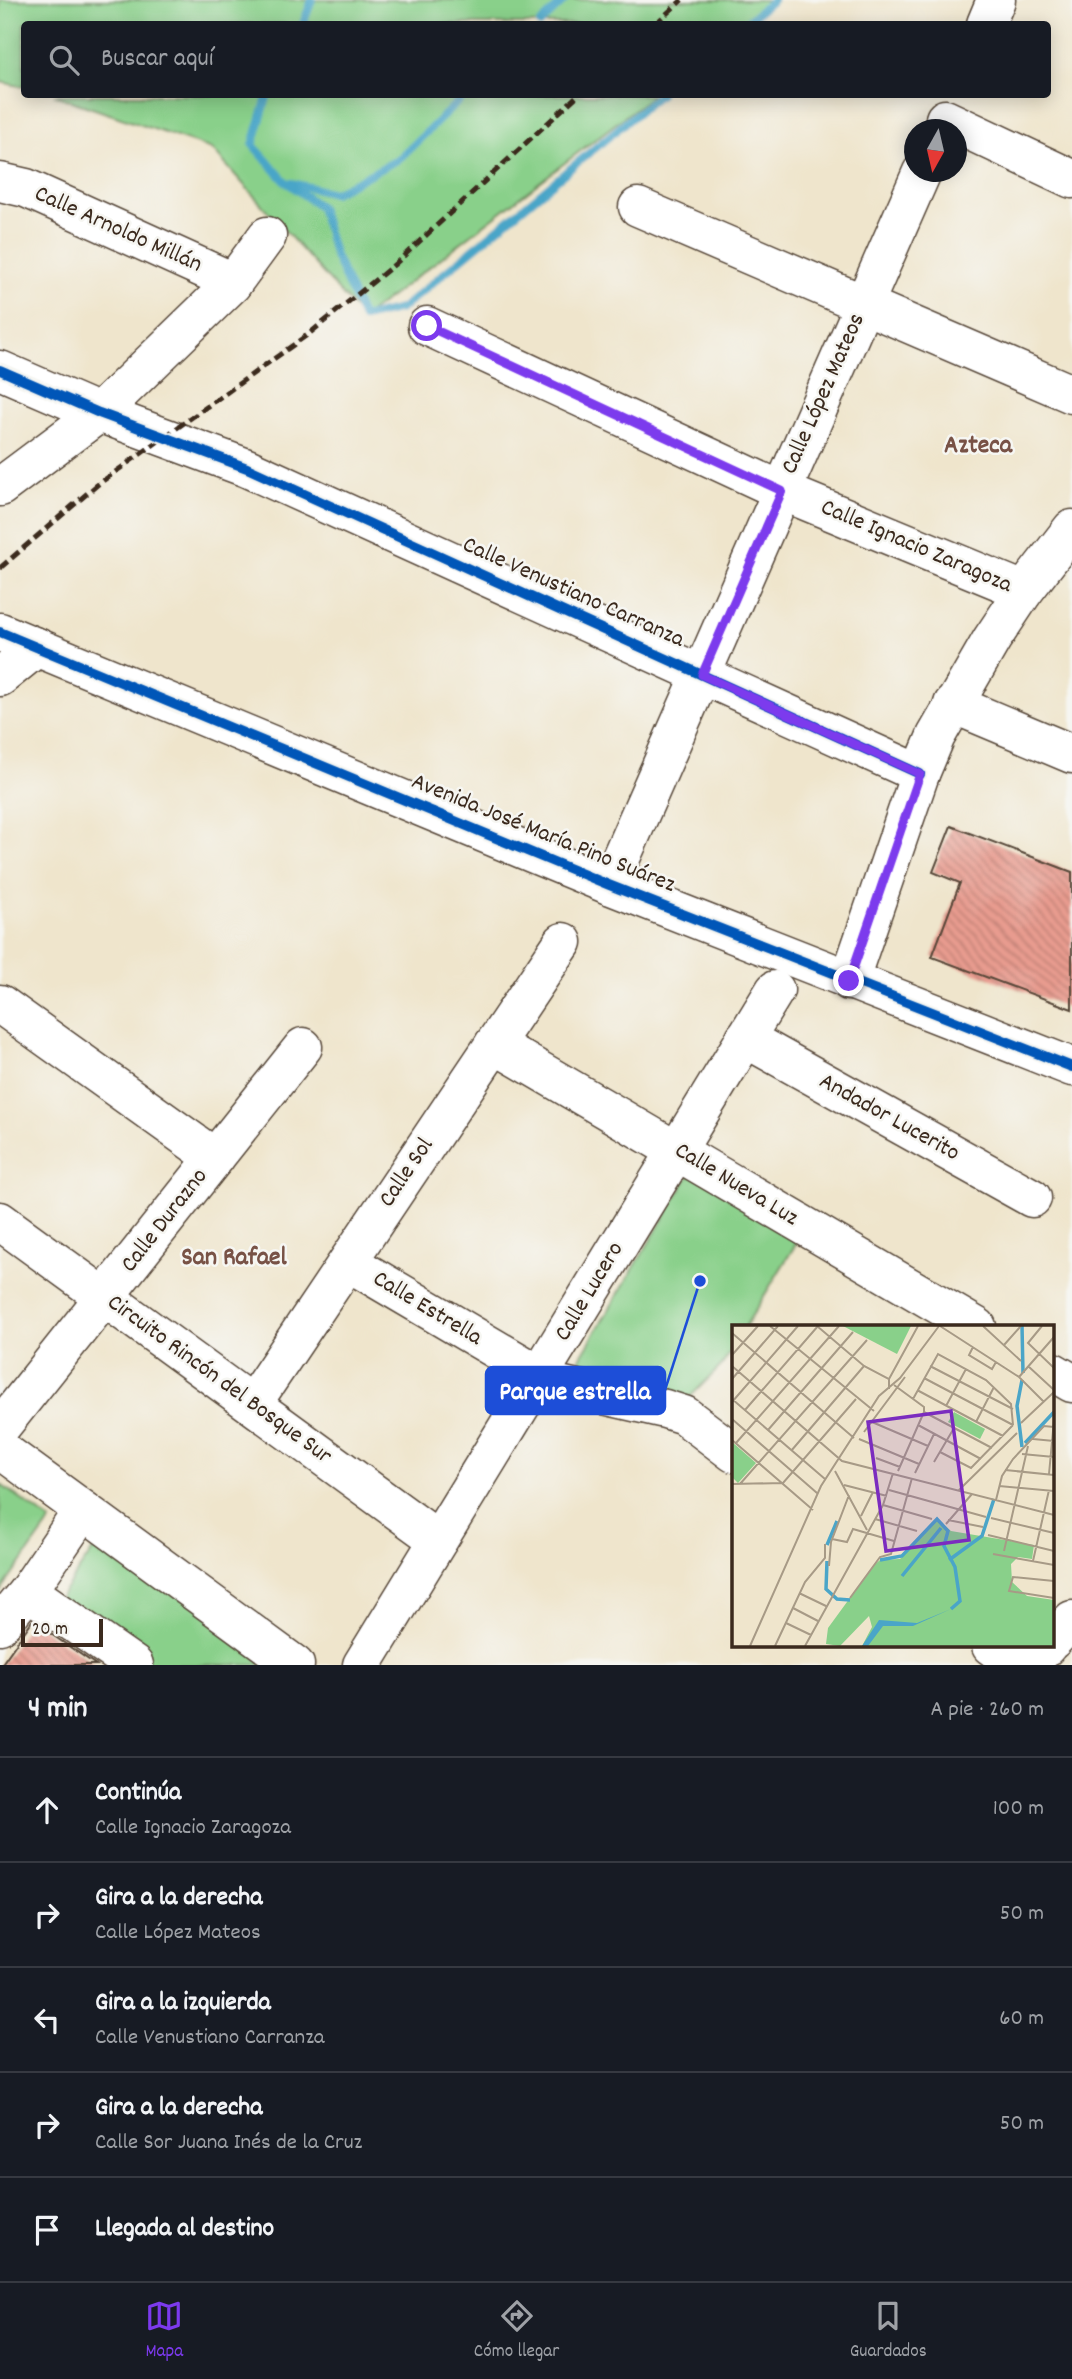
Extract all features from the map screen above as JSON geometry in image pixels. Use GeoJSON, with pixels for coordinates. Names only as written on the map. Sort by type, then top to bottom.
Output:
{"type":"FeatureCollection","features":[{"type":"Feature","properties":{"kind":"street"},"geometry":{"type":"LineString","coordinates":[[987,21],[996,0]]}},
{"type":"Feature","properties":{"kind":"street"},"geometry":{"type":"LineString","coordinates":[[947,114],[1072,179]]}},
{"type":"Feature","properties":{"kind":"street","name":"Calle López Mateos"},"geometry":{"type":"LineString","coordinates":[[610,885],[918,182]]}},
{"type":"Feature","properties":{"kind":"street","name":"Calle Arnoldo Millán"},"geometry":{"type":"LineString","coordinates":[[0,183],[26,188],[220,276],[232,285]]}},
{"type":"Feature","properties":{"kind":"street"},"geometry":{"type":"LineString","coordinates":[[638,207],[1072,394]]}},
{"type":"Feature","properties":{"kind":"street"},"geometry":{"type":"LineString","coordinates":[[0,487],[99,413],[232,285],[267,236]]}},
{"type":"Feature","properties":{"kind":"street","name":"Calle Ignacio Zaragoza"},"geometry":{"type":"LineString","coordinates":[[427,326],[782,491],[1024,592]]}},
{"type":"Feature","properties":{"kind":"street","name":"Calle Venustiano Carranza"},"geometry":{"type":"LineString","coordinates":[[0,370],[99,413],[247,468],[920,774]]}},
{"type":"Feature","properties":{"kind":"street"},"geometry":{"type":"LineString","coordinates":[[849,981],[920,774],[936,736],[992,639],[1072,529]]}},
{"type":"Feature","properties":{"kind":"street","name":"Avenida José María Pino Suárez"},"geometry":{"type":"LineString","coordinates":[[0,632],[610,885],[1072,1067]]}},
{"type":"Feature","properties":{"kind":"street"},"geometry":{"type":"LineString","coordinates":[[0,677],[37,647]]}},
{"type":"Feature","properties":{"kind":"street"},"geometry":{"type":"LineString","coordinates":[[953,705],[1072,754]]}},
{"type":"Feature","properties":{"kind":"street","name":"Calle Sol"},"geometry":{"type":"LineString","coordinates":[[252,1404],[563,942]]}},
{"type":"Feature","properties":{"kind":"street","name":"Calle Lucero"},"geometry":{"type":"LineString","coordinates":[[362,1665],[775,990]]}},
{"type":"Feature","properties":{"kind":"street"},"geometry":{"type":"LineString","coordinates":[[0,1004],[215,1158]]}},
{"type":"Feature","properties":{"kind":"street","name":"Andador Lucerito"},"geometry":{"type":"LineString","coordinates":[[746,1038],[1032,1198]]}},
{"type":"Feature","properties":{"kind":"street","name":"Calle Nueva Luz"},"geometry":{"type":"LineString","coordinates":[[494,1044],[974,1325]]}},
{"type":"Feature","properties":{"kind":"street","name":"Calle Durazno"},"geometry":{"type":"LineString","coordinates":[[0,1428],[303,1047]]}},
{"type":"Feature","properties":{"kind":"street","name":"Circuito Rincón del Bosque Sur"},"geometry":{"type":"LineString","coordinates":[[0,1221],[438,1540]]}},
{"type":"Feature","properties":{"kind":"street","name":"Calle Estrella"},"geometry":{"type":"LineString","coordinates":[[348,1262],[555,1384],[684,1415],[732,1451]]}},
{"type":"Feature","properties":{"kind":"street"},"geometry":{"type":"LineString","coordinates":[[1054,1373],[1072,1383]]}},
{"type":"Feature","properties":{"kind":"street"},"geometry":{"type":"LineString","coordinates":[[0,1449],[295,1665]]}},
{"type":"Feature","properties":{"kind":"street"},"geometry":{"type":"LineString","coordinates":[[0,1625],[29,1591],[83,1510]]}},
{"type":"Feature","properties":{"kind":"street"},"geometry":{"type":"LineString","coordinates":[[29,1591],[134,1665]]}},
{"type":"Feature","properties":{"kind":"street"},"geometry":{"type":"LineString","coordinates":[[1054,1639],[1072,1620]]}},
{"type":"Feature","properties":{"kind":"street"},"geometry":{"type":"LineString","coordinates":[[992,1647],[1017,1665]]}},
{"type":"Feature","properties":{"kind":"street"},"geometry":{"type":"LineString","coordinates":[[1028,1665],[1046,1647]]}},
{"type":"Feature","properties":{"kind":"green space"},"geometry":{"type":"Polygon","coordinates":[[[0,0],[773,0],[747,21],[21,21],[21,86],[0,82],[0,0]]]}},
{"type":"Feature","properties":{"kind":"green space"},"geometry":{"type":"Polygon","coordinates":[[[63,98],[649,98],[363,318],[212,149],[63,98]]]}},
{"type":"Feature","properties":{"kind":"green space"},"geometry":{"type":"Polygon","coordinates":[[[693,1169],[802,1234],[746,1325],[732,1325],[732,1349],[722,1365],[680,1407],[568,1378],[693,1169]]]}},
{"type":"Feature","properties":{"kind":"green space"},"geometry":{"type":"Polygon","coordinates":[[[0,1484],[51,1521],[0,1592],[0,1484]]]}},
{"type":"Feature","properties":{"kind":"green space"},"geometry":{"type":"Polygon","coordinates":[[[103,1535],[280,1665],[132,1665],[59,1599],[103,1535]]]}},
{"type":"Feature","properties":{"kind":"building"},"geometry":{"type":"Polygon","coordinates":[[[951,826],[1072,872],[1072,1009],[932,957],[960,883],[933,872],[951,826]]]}},
{"type":"Feature","properties":{"kind":"building"},"geometry":{"type":"Polygon","coordinates":[[[32,1621],[96,1665],[1,1665],[32,1621]]]}},
{"type":"Feature","properties":{"kind":"waterway"},"geometry":{"type":"LineString","coordinates":[[304,21],[312,0]]}},
{"type":"Feature","properties":{"kind":"waterway"},"geometry":{"type":"LineString","coordinates":[[543,21],[565,0]]}},
{"type":"Feature","properties":{"kind":"waterway"},"geometry":{"type":"LineString","coordinates":[[748,21],[773,0]]}},
{"type":"Feature","properties":{"kind":"waterway"},"geometry":{"type":"LineString","coordinates":[[267,98],[253,145],[285,181],[320,207],[335,256],[363,318],[401,309],[655,98]]}},
{"type":"Feature","properties":{"kind":"waterway"},"geometry":{"type":"LineString","coordinates":[[291,183],[334,193],[399,159],[462,98]]}},
{"type":"Feature","properties":{"kind":"railway"},"geometry":{"type":"LineString","coordinates":[[658,21],[682,0]]}},
{"type":"Feature","properties":{"kind":"railway"},"geometry":{"type":"LineString","coordinates":[[0,568],[97,485],[310,333],[395,264],[575,98]]}},
{"type":"Feature","properties":{"kind":"cycle path"},"geometry":{"type":"LineString","coordinates":[[0,370],[99,413],[247,468],[920,774]]}},
{"type":"Feature","properties":{"kind":"cycle path"},"geometry":{"type":"LineString","coordinates":[[0,632],[609,885],[1072,1067]]}},
{"type":"Feature","properties":{"kind":"place","name":"Parque estrella"},"geometry":{"type":"Point","coordinates":[700,1281]}},
{"type":"Feature","properties":{"kind":"district","name":"Azteca"},"geometry":{"type":"Point","coordinates":[978,446]}},
{"type":"Feature","properties":{"kind":"district","name":"San Rafael"},"geometry":{"type":"Point","coordinates":[234,1258]}},
{"type":"Feature","properties":{"kind":"route"},"geometry":{"type":"LineString","coordinates":[[427,326],[782,491],[702,675],[920,774],[849,981]]}}]}
